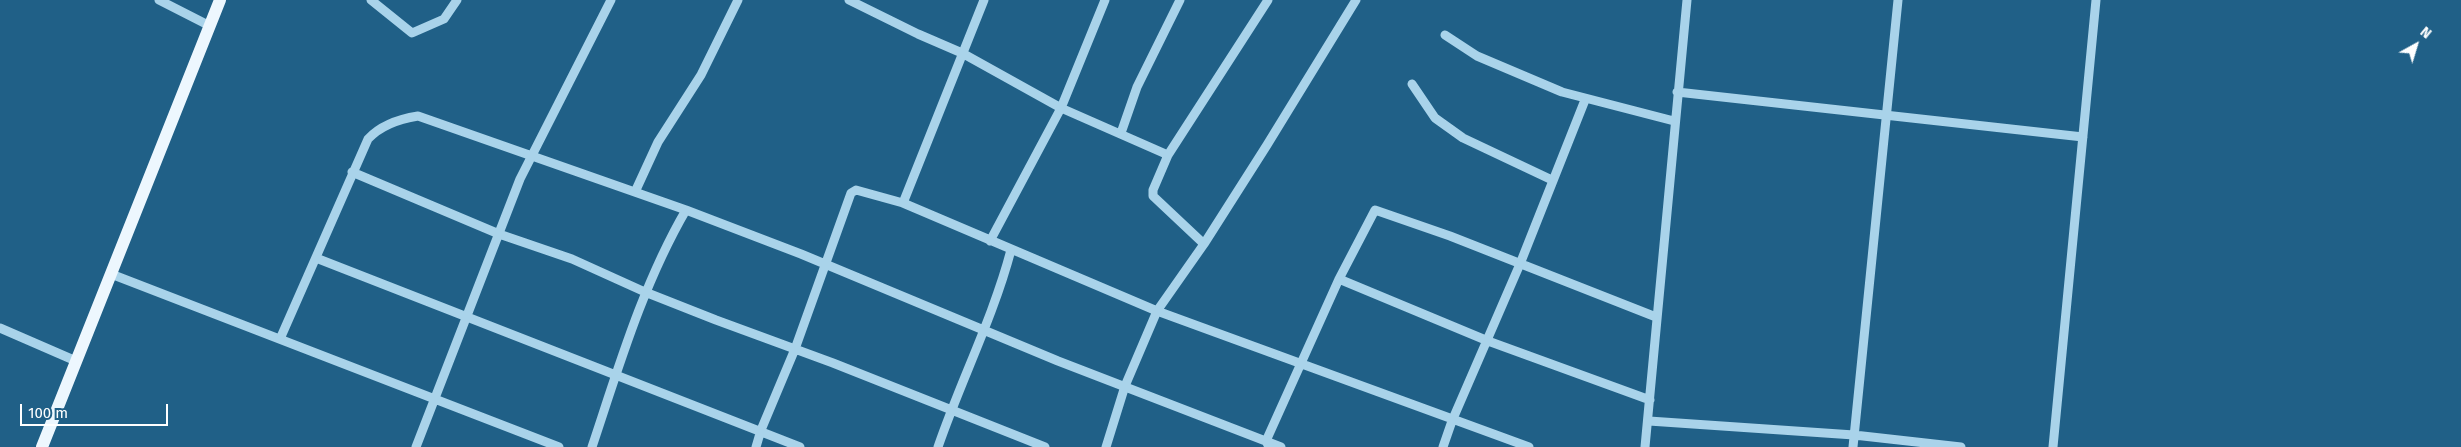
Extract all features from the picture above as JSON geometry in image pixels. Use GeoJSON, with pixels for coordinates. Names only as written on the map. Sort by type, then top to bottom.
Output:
{"type":"FeatureCollection","features":[{"type":"Feature","properties":{"kind":"main road"},"geometry":{"type":"LineString","coordinates":[[42,447],[220,0]]}},
{"type":"Feature","properties":{"kind":"street"},"geometry":{"type":"LineString","coordinates":[[159,0],[210,26]]}},
{"type":"Feature","properties":{"kind":"street"},"geometry":{"type":"LineString","coordinates":[[371,0],[412,33],[444,19],[457,0]]}},
{"type":"Feature","properties":{"kind":"street"},"geometry":{"type":"LineString","coordinates":[[416,447],[520,179],[611,0]]}},
{"type":"Feature","properties":{"kind":"street"},"geometry":{"type":"LineString","coordinates":[[635,192],[658,142],[701,75],[738,0]]}},
{"type":"Feature","properties":{"kind":"street"},"geometry":{"type":"LineString","coordinates":[[850,0],[861,2],[918,34],[962,53],[1061,108],[1168,155]]}},
{"type":"Feature","properties":{"kind":"street"},"geometry":{"type":"LineString","coordinates":[[903,203],[984,0]]}},
{"type":"Feature","properties":{"kind":"street"},"geometry":{"type":"LineString","coordinates":[[990,241],[1061,108],[1105,0]]}},
{"type":"Feature","properties":{"kind":"street"},"geometry":{"type":"LineString","coordinates":[[1121,133],[1137,87],[1180,0]]}},
{"type":"Feature","properties":{"kind":"street"},"geometry":{"type":"LineString","coordinates":[[1204,244],[1154,196],[1153,190],[1168,155],[1268,0]]}},
{"type":"Feature","properties":{"kind":"street"},"geometry":{"type":"LineString","coordinates":[[1106,447],[1125,386],[1158,311],[1204,244],[1356,0]]}},
{"type":"Feature","properties":{"kind":"street"},"geometry":{"type":"LineString","coordinates":[[1645,447],[1649,421],[1656,317],[1674,121],[1687,0]]}},
{"type":"Feature","properties":{"kind":"street"},"geometry":{"type":"LineString","coordinates":[[1853,447],[1898,0]]}},
{"type":"Feature","properties":{"kind":"street"},"geometry":{"type":"LineString","coordinates":[[2053,447],[2096,0]]}},
{"type":"Feature","properties":{"kind":"street"},"geometry":{"type":"LineString","coordinates":[[1445,35],[1477,56],[1585,100],[1674,121]]}},
{"type":"Feature","properties":{"kind":"street"},"geometry":{"type":"LineString","coordinates":[[1412,84],[1436,118],[1462,138],[1552,180]]}},
{"type":"Feature","properties":{"kind":"street"},"geometry":{"type":"LineString","coordinates":[[1677,92],[2083,136]]}},
{"type":"Feature","properties":{"kind":"street"},"geometry":{"type":"LineString","coordinates":[[1443,447],[1452,421],[1520,264],[1585,100]]}},
{"type":"Feature","properties":{"kind":"street"},"geometry":{"type":"LineString","coordinates":[[280,339],[368,139],[376,130],[402,119],[418,116],[686,210],[825,263],[983,330],[1268,444],[1281,447]]}},
{"type":"Feature","properties":{"kind":"street"},"geometry":{"type":"LineString","coordinates":[[352,172],[499,234],[572,259],[645,292],[795,348],[1046,447]]}},
{"type":"Feature","properties":{"kind":"street"},"geometry":{"type":"LineString","coordinates":[[756,447],[761,430],[795,348],[851,193],[856,190],[903,203],[1158,311],[1452,421],[1528,447]]}},
{"type":"Feature","properties":{"kind":"street"},"geometry":{"type":"LineString","coordinates":[[592,447],[645,292],[686,210]]}},
{"type":"Feature","properties":{"kind":"street"},"geometry":{"type":"LineString","coordinates":[[1268,444],[1338,279],[1375,210],[1656,317]]}},
{"type":"Feature","properties":{"kind":"street"},"geometry":{"type":"LineString","coordinates":[[938,447],[951,409],[995,305],[1011,250]]}},
{"type":"Feature","properties":{"kind":"street"},"geometry":{"type":"LineString","coordinates":[[316,258],[761,430],[800,447]]}},
{"type":"Feature","properties":{"kind":"street"},"geometry":{"type":"LineString","coordinates":[[111,274],[559,447]]}},
{"type":"Feature","properties":{"kind":"street"},"geometry":{"type":"LineString","coordinates":[[1338,279],[1488,341],[1650,400]]}},
{"type":"Feature","properties":{"kind":"street"},"geometry":{"type":"LineString","coordinates":[[0,328],[76,361]]}},
{"type":"Feature","properties":{"kind":"street"},"geometry":{"type":"LineString","coordinates":[[1649,421],[1854,435],[1961,447]]}}]}
